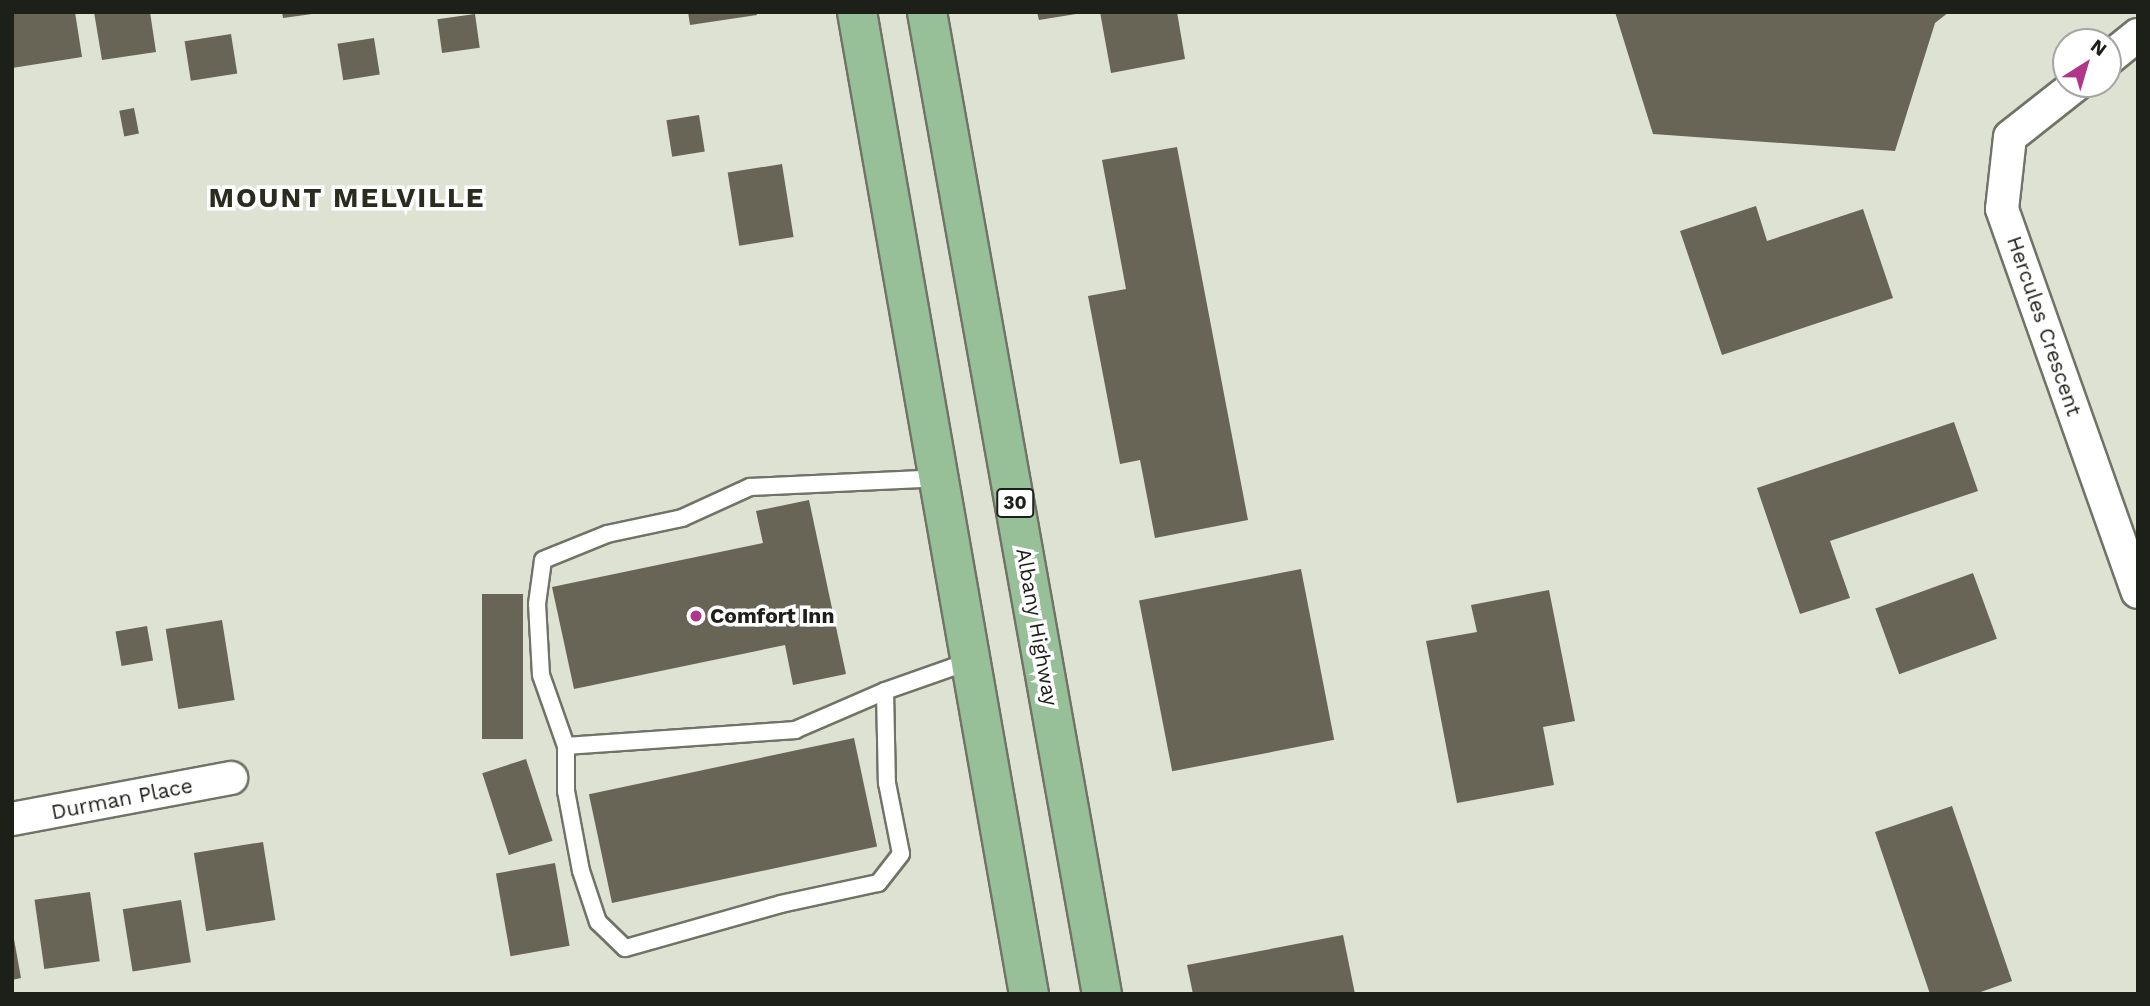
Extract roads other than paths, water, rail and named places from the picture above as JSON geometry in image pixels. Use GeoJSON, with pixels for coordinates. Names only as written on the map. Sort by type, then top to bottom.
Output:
{"type":"FeatureCollection","features":[{"type":"Feature","properties":{"kind":"highway"},"geometry":{"type":"LineString","coordinates":[[856,12],[1029,994]]}},
{"type":"Feature","properties":{"kind":"highway","name":"Albany Highway"},"geometry":{"type":"LineString","coordinates":[[927,12],[1102,994]]}},
{"type":"Feature","properties":{"kind":"street"},"geometry":{"type":"LineString","coordinates":[[2122,48],[2138,35]]}},
{"type":"Feature","properties":{"kind":"street","name":"Hercules Crescent"},"geometry":{"type":"LineString","coordinates":[[2060,98],[2010,138],[2002,209],[2138,592]]}},
{"type":"Feature","properties":{"kind":"street","name":"Durman Place"},"geometry":{"type":"LineString","coordinates":[[12,819],[231,778]]}},
{"type":"Feature","properties":{"kind":"lane"},"geometry":{"type":"LineString","coordinates":[[885,691],[887,783],[901,854],[878,883],[780,904],[625,948],[598,922],[581,871],[566,792],[566,746],[541,675],[537,604],[543,560],[607,534],[682,518],[750,487],[938,478]]}},
{"type":"Feature","properties":{"kind":"lane"},"geometry":{"type":"LineString","coordinates":[[566,746],[795,730],[885,691],[970,661]]}},
{"type":"Feature","properties":{"kind":"place","name":"Comfort Inn"},"geometry":{"type":"Point","coordinates":[696,616]}},
{"type":"Feature","properties":{"kind":"district","name":"MOUNT MELVILLE"},"geometry":{"type":"Point","coordinates":[347,198]}}]}
